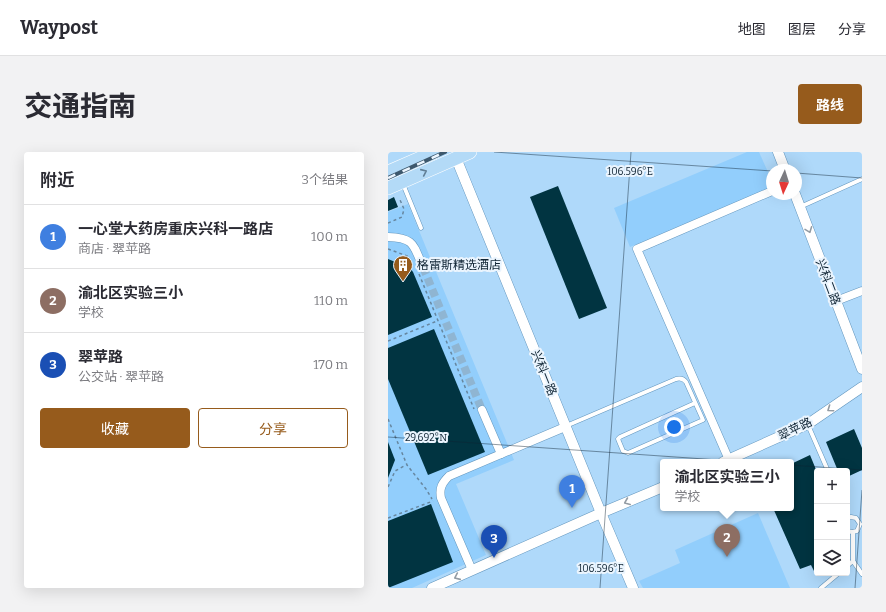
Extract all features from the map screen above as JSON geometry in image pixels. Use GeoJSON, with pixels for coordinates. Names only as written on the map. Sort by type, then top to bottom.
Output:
{"type":"FeatureCollection","features":[{"type":"Feature","properties":{"kind":"main road"},"geometry":{"type":"LineString","coordinates":[[388,172],[434,152]]}},
{"type":"Feature","properties":{"kind":"main road"},"geometry":{"type":"LineString","coordinates":[[388,188],[470,152]]}},
{"type":"Feature","properties":{"kind":"street"},"geometry":{"type":"LineString","coordinates":[[778,152],[783,164]]}},
{"type":"Feature","properties":{"kind":"street","name":"兴科一路"},"geometry":{"type":"LineString","coordinates":[[456,158],[633,588]]}},
{"type":"Feature","properties":{"kind":"street"},"geometry":{"type":"LineString","coordinates":[[725,459],[637,249],[766,194]]}},
{"type":"Feature","properties":{"kind":"street","name":"兴科二路"},"geometry":{"type":"LineString","coordinates":[[797,200],[862,369]]}},
{"type":"Feature","properties":{"kind":"street"},"geometry":{"type":"LineString","coordinates":[[388,237],[407,240],[414,246],[421,271]]}},
{"type":"Feature","properties":{"kind":"street"},"geometry":{"type":"LineString","coordinates":[[836,301],[862,291]]}},
{"type":"Feature","properties":{"kind":"street","name":"翠苹路"},"geometry":{"type":"LineString","coordinates":[[730,459],[808,424],[862,387]]}},
{"type":"Feature","properties":{"kind":"street"},"geometry":{"type":"LineString","coordinates":[[479,412],[501,454]]}},
{"type":"Feature","properties":{"kind":"street"},"geometry":{"type":"LineString","coordinates":[[472,570],[437,499],[441,487],[449,476],[566,427]]}},
{"type":"Feature","properties":{"kind":"street"},"geometry":{"type":"LineString","coordinates":[[432,588],[660,488]]}},
{"type":"Feature","properties":{"kind":"lane"},"geometry":{"type":"LineString","coordinates":[[800,207],[862,179]]}},
{"type":"Feature","properties":{"kind":"lane"},"geometry":{"type":"LineString","coordinates":[[402,182],[422,228]]}},
{"type":"Feature","properties":{"kind":"lane"},"geometry":{"type":"LineString","coordinates":[[566,427],[680,378],[684,380],[695,403],[703,420],[628,453],[623,451],[618,440],[620,437],[695,403]]}},
{"type":"Feature","properties":{"kind":"lane"},"geometry":{"type":"LineString","coordinates":[[808,424],[827,468]]}},
{"type":"Feature","properties":{"kind":"lane"},"geometry":{"type":"LineString","coordinates":[[850,517],[853,517],[859,522],[858,529],[853,532],[850,532]]}},
{"type":"Feature","properties":{"kind":"lane"},"geometry":{"type":"LineString","coordinates":[[853,532],[853,561],[862,574]]}},
{"type":"Feature","properties":{"kind":"lane"},"geometry":{"type":"LineString","coordinates":[[821,588],[835,576]]}},
{"type":"Feature","properties":{"kind":"path"},"geometry":{"type":"LineString","coordinates":[[388,223],[402,217],[404,209],[400,200]]}},
{"type":"Feature","properties":{"kind":"path"},"geometry":{"type":"LineString","coordinates":[[388,249],[408,256],[413,261]]}},
{"type":"Feature","properties":{"kind":"path"},"geometry":{"type":"LineString","coordinates":[[421,271],[438,321],[479,412]]}},
{"type":"Feature","properties":{"kind":"path"},"geometry":{"type":"LineString","coordinates":[[388,341],[438,321]]}},
{"type":"Feature","properties":{"kind":"path"},"geometry":{"type":"LineString","coordinates":[[388,419],[407,465],[426,489],[437,499],[388,518]]}},
{"type":"Feature","properties":{"kind":"path"},"geometry":{"type":"LineString","coordinates":[[388,487],[395,471],[407,465]]}},
{"type":"Feature","properties":{"kind":"shaded area"},"geometry":{"type":"Polygon","coordinates":[[[747,152],[759,152],[766,168],[766,190],[630,247],[614,208],[747,152]]]}},
{"type":"Feature","properties":{"kind":"shaded area"},"geometry":{"type":"Polygon","coordinates":[[[408,204],[514,460],[456,484],[486,555],[412,588],[388,588],[388,212],[408,204]]]}},
{"type":"Feature","properties":{"kind":"shaded area"},"geometry":{"type":"Polygon","coordinates":[[[758,513],[790,588],[643,588],[639,581],[680,563],[675,550],[758,513]]]}},
{"type":"Feature","properties":{"kind":"building"},"geometry":{"type":"Polygon","coordinates":[[[558,186],[607,308],[579,319],[530,197],[558,186]]]}},
{"type":"Feature","properties":{"kind":"building"},"geometry":{"type":"Polygon","coordinates":[[[394,197],[398,207],[388,211],[388,200],[394,197]]]}},
{"type":"Feature","properties":{"kind":"building"},"geometry":{"type":"Polygon","coordinates":[[[388,259],[410,268],[432,317],[388,335],[388,259]]]}},
{"type":"Feature","properties":{"kind":"building"},"geometry":{"type":"Polygon","coordinates":[[[434,329],[485,452],[428,475],[388,379],[388,348],[434,329]]]}},
{"type":"Feature","properties":{"kind":"building"},"geometry":{"type":"Polygon","coordinates":[[[854,429],[862,448],[862,470],[850,476],[850,468],[837,468],[826,442],[854,429]]]}},
{"type":"Feature","properties":{"kind":"building"},"geometry":{"type":"Polygon","coordinates":[[[388,442],[395,460],[388,478],[388,442]]]}},
{"type":"Feature","properties":{"kind":"building"},"geometry":{"type":"Polygon","coordinates":[[[810,455],[815,468],[814,468],[814,571],[811,565],[800,569],[774,511],[794,511],[794,463],[810,455]]]}},
{"type":"Feature","properties":{"kind":"building"},"geometry":{"type":"Polygon","coordinates":[[[431,504],[453,562],[388,588],[388,521],[431,504]]]}},
{"type":"Feature","properties":{"kind":"tunnel"},"geometry":{"type":"LineString","coordinates":[[423,267],[482,410]]}},
{"type":"Feature","properties":{"kind":"railway"},"geometry":{"type":"LineString","coordinates":[[388,178],[445,152]]}},
{"type":"Feature","properties":{"kind":"place","name":"格雷斯精选酒店"},"geometry":{"type":"Point","coordinates":[403,282]}},
{"type":"Feature","properties":{"kind":"place","name":"一心堂大药房重庆兴科一路店"},"geometry":{"type":"Point","coordinates":[572,508]}},
{"type":"Feature","properties":{"kind":"place","name":"渝北区实验三小"},"geometry":{"type":"Point","coordinates":[727,557]}},
{"type":"Feature","properties":{"kind":"place","name":"翠苹路"},"geometry":{"type":"Point","coordinates":[494,558]}}]}
